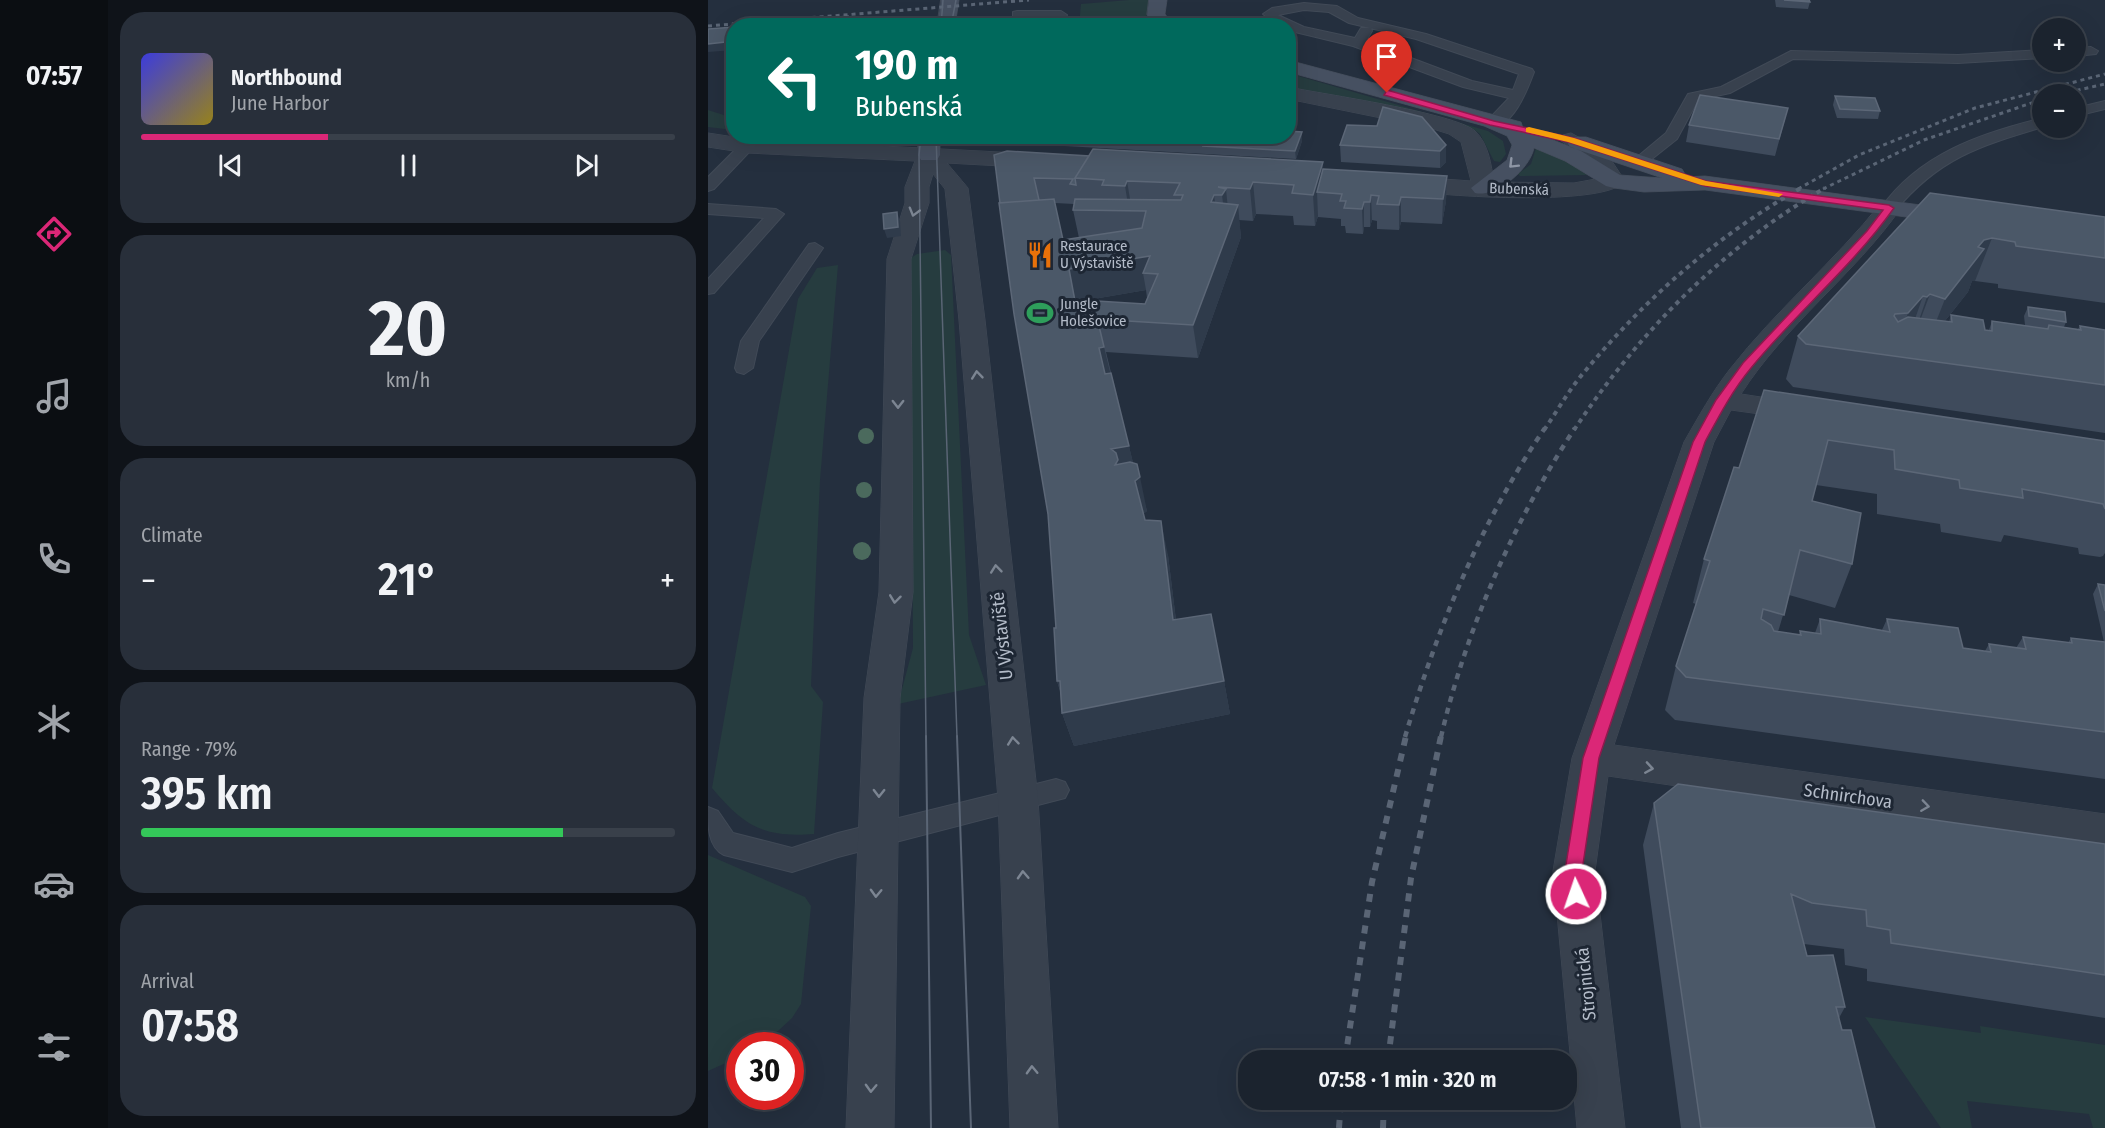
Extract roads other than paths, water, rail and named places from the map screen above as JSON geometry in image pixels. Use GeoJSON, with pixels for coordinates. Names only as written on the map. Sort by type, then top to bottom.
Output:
{"type":"FeatureCollection","features":[{"type":"Feature","properties":{"kind":"main road"},"geometry":{"type":"LineString","coordinates":[[947,18],[950,0]]}},
{"type":"Feature","properties":{"kind":"main road"},"geometry":{"type":"LineString","coordinates":[[1157,3],[1156,15],[1159,18]]}},
{"type":"Feature","properties":{"kind":"main road"},"geometry":{"type":"LineString","coordinates":[[1168,18],[1176,5]]}},
{"type":"Feature","properties":{"kind":"main road"},"geometry":{"type":"LineString","coordinates":[[1296,68],[1493,123],[1570,140],[1705,183]]}},
{"type":"Feature","properties":{"kind":"main road"},"geometry":{"type":"LineString","coordinates":[[1493,123],[1573,156],[1614,180]]}},
{"type":"Feature","properties":{"kind":"main road"},"geometry":{"type":"LineString","coordinates":[[1483,188],[1520,158],[1522,145],[1514,131]]}},
{"type":"Feature","properties":{"kind":"main road","name":"Bubenská"},"geometry":{"type":"LineString","coordinates":[[1614,180],[1644,185],[1705,183],[1981,221]]}},
{"type":"Feature","properties":{"kind":"street"},"geometry":{"type":"LineString","coordinates":[[1296,95],[1438,124],[1464,133],[1469,137],[1474,150],[1483,188]]}},
{"type":"Feature","properties":{"kind":"street"},"geometry":{"type":"LineString","coordinates":[[708,140],[726,143]]}},
{"type":"Feature","properties":{"kind":"street"},"geometry":{"type":"LineString","coordinates":[[1570,140],[1598,157],[1614,180]]}},
{"type":"Feature","properties":{"kind":"street"},"geometry":{"type":"LineString","coordinates":[[734,144],[747,146],[929,146],[1060,163]]}},
{"type":"Feature","properties":{"kind":"street"},"geometry":{"type":"LineString","coordinates":[[870,1128],[882,698],[896,592],[899,259],[917,203],[917,187],[929,146]]}},
{"type":"Feature","properties":{"kind":"street","name":"U Výstaviště"},"geometry":{"type":"LineString","coordinates":[[929,146],[956,188],[1037,795],[1034,1128]]}},
{"type":"Feature","properties":{"kind":"street","name":"Bubenská"},"geometry":{"type":"LineString","coordinates":[[1378,181],[1576,191],[1608,185],[1614,180]]}},
{"type":"Feature","properties":{"kind":"street","name":"Strojnická"},"geometry":{"type":"LineString","coordinates":[[1601,1128],[1574,871],[1591,758],[1699,442],[1722,400],[1747,366],[1871,233],[1889,208]]}},
{"type":"Feature","properties":{"kind":"street"},"geometry":{"type":"LineString","coordinates":[[1722,400],[1829,415]]}},
{"type":"Feature","properties":{"kind":"street","name":"Schnirchova"},"geometry":{"type":"LineString","coordinates":[[1591,758],[2105,831]]}},
{"type":"Feature","properties":{"kind":"lane"},"geometry":{"type":"LineString","coordinates":[[1275,18],[1269,14],[1285,8],[1304,6],[1340,11],[1353,21],[1372,22],[1446,43],[1527,72],[1519,96],[1508,113],[1493,123]]}},
{"type":"Feature","properties":{"kind":"lane"},"geometry":{"type":"LineString","coordinates":[[1017,15],[1060,15],[1058,18]]}},
{"type":"Feature","properties":{"kind":"lane"},"geometry":{"type":"LineString","coordinates":[[1358,43],[1372,22]]}},
{"type":"Feature","properties":{"kind":"lane"},"geometry":{"type":"LineString","coordinates":[[1296,28],[1334,35],[1468,84],[1519,96]]}},
{"type":"Feature","properties":{"kind":"lane"},"geometry":{"type":"LineString","coordinates":[[2086,51],[2091,51]]}},
{"type":"Feature","properties":{"kind":"lane"},"geometry":{"type":"LineString","coordinates":[[1638,163],[1672,136],[1693,97],[1725,90],[1791,55],[1958,59],[2032,55]]}},
{"type":"Feature","properties":{"kind":"lane"},"geometry":{"type":"LineString","coordinates":[[2086,110],[2105,105]]}},
{"type":"Feature","properties":{"kind":"lane"},"geometry":{"type":"LineString","coordinates":[[1889,208],[1909,184],[1935,165],[1971,147],[2032,126]]}},
{"type":"Feature","properties":{"kind":"lane"},"geometry":{"type":"LineString","coordinates":[[708,186],[747,146]]}},
{"type":"Feature","properties":{"kind":"lane"},"geometry":{"type":"LineString","coordinates":[[708,209],[776,214],[708,289]]}},
{"type":"Feature","properties":{"kind":"lane"},"geometry":{"type":"LineString","coordinates":[[744,368],[750,341],[815,248]]}},
{"type":"Feature","properties":{"kind":"lane"},"geometry":{"type":"LineString","coordinates":[[708,819],[724,843],[792,860],[878,835],[1037,795]]}},
{"type":"Feature","properties":{"kind":"tram line"},"geometry":{"type":"LineString","coordinates":[[942,18],[943,0]]}},
{"type":"Feature","properties":{"kind":"tram line"},"geometry":{"type":"LineString","coordinates":[[953,18],[956,0]]}},
{"type":"Feature","properties":{"kind":"tram line"},"geometry":{"type":"LineString","coordinates":[[920,144],[926,737]]}},
{"type":"Feature","properties":{"kind":"tram line"},"geometry":{"type":"LineString","coordinates":[[936,144],[957,737]]}},
{"type":"Feature","properties":{"kind":"tram line"},"geometry":{"type":"LineString","coordinates":[[926,736],[931,1128]]}},
{"type":"Feature","properties":{"kind":"tram line"},"geometry":{"type":"LineString","coordinates":[[957,736],[971,1128]]}},
{"type":"Feature","properties":{"kind":"railway"},"geometry":{"type":"LineString","coordinates":[[807,18],[1029,0]]}},
{"type":"Feature","properties":{"kind":"railway"},"geometry":{"type":"LineString","coordinates":[[708,26],[726,25]]}},
{"type":"Feature","properties":{"kind":"railway"},"geometry":{"type":"LineString","coordinates":[[1798,189],[1859,155],[1975,108],[2105,74]]}},
{"type":"Feature","properties":{"kind":"railway"},"geometry":{"type":"LineString","coordinates":[[2086,88],[2105,84]]}},
{"type":"Feature","properties":{"kind":"railway"},"geometry":{"type":"LineString","coordinates":[[1825,188],[1924,140],[2032,103]]}},
{"type":"Feature","properties":{"kind":"railway"},"geometry":{"type":"LineString","coordinates":[[1544,430],[1580,377],[1609,343],[1659,293],[1685,269],[1741,226],[1801,188]]}},
{"type":"Feature","properties":{"kind":"railway"},"geometry":{"type":"LineString","coordinates":[[1574,430],[1626,359],[1686,294],[1752,237],[1825,188]]}},
{"type":"Feature","properties":{"kind":"railway"},"geometry":{"type":"LineString","coordinates":[[1405,737],[1431,656],[1463,577],[1501,500],[1545,428]]}},
{"type":"Feature","properties":{"kind":"railway"},"geometry":{"type":"LineString","coordinates":[[1441,737],[1464,656],[1494,577],[1532,500],[1575,428]]}},
{"type":"Feature","properties":{"kind":"railway"},"geometry":{"type":"LineString","coordinates":[[1347,1050],[1372,882],[1406,736]]}},
{"type":"Feature","properties":{"kind":"railway"},"geometry":{"type":"LineString","coordinates":[[1389,1050],[1411,878],[1441,736]]}},
{"type":"Feature","properties":{"kind":"railway"},"geometry":{"type":"LineString","coordinates":[[1339,1128],[1340,1110]]}},
{"type":"Feature","properties":{"kind":"railway"},"geometry":{"type":"LineString","coordinates":[[1383,1128],[1384,1110]]}},
{"type":"Feature","properties":{"kind":"place","name":"Restaurace U Výstaviště"},"geometry":{"type":"Point","coordinates":[1040,255]}},
{"type":"Feature","properties":{"kind":"place","name":"Jungle Holešovice"},"geometry":{"type":"Point","coordinates":[1040,313]}}]}
